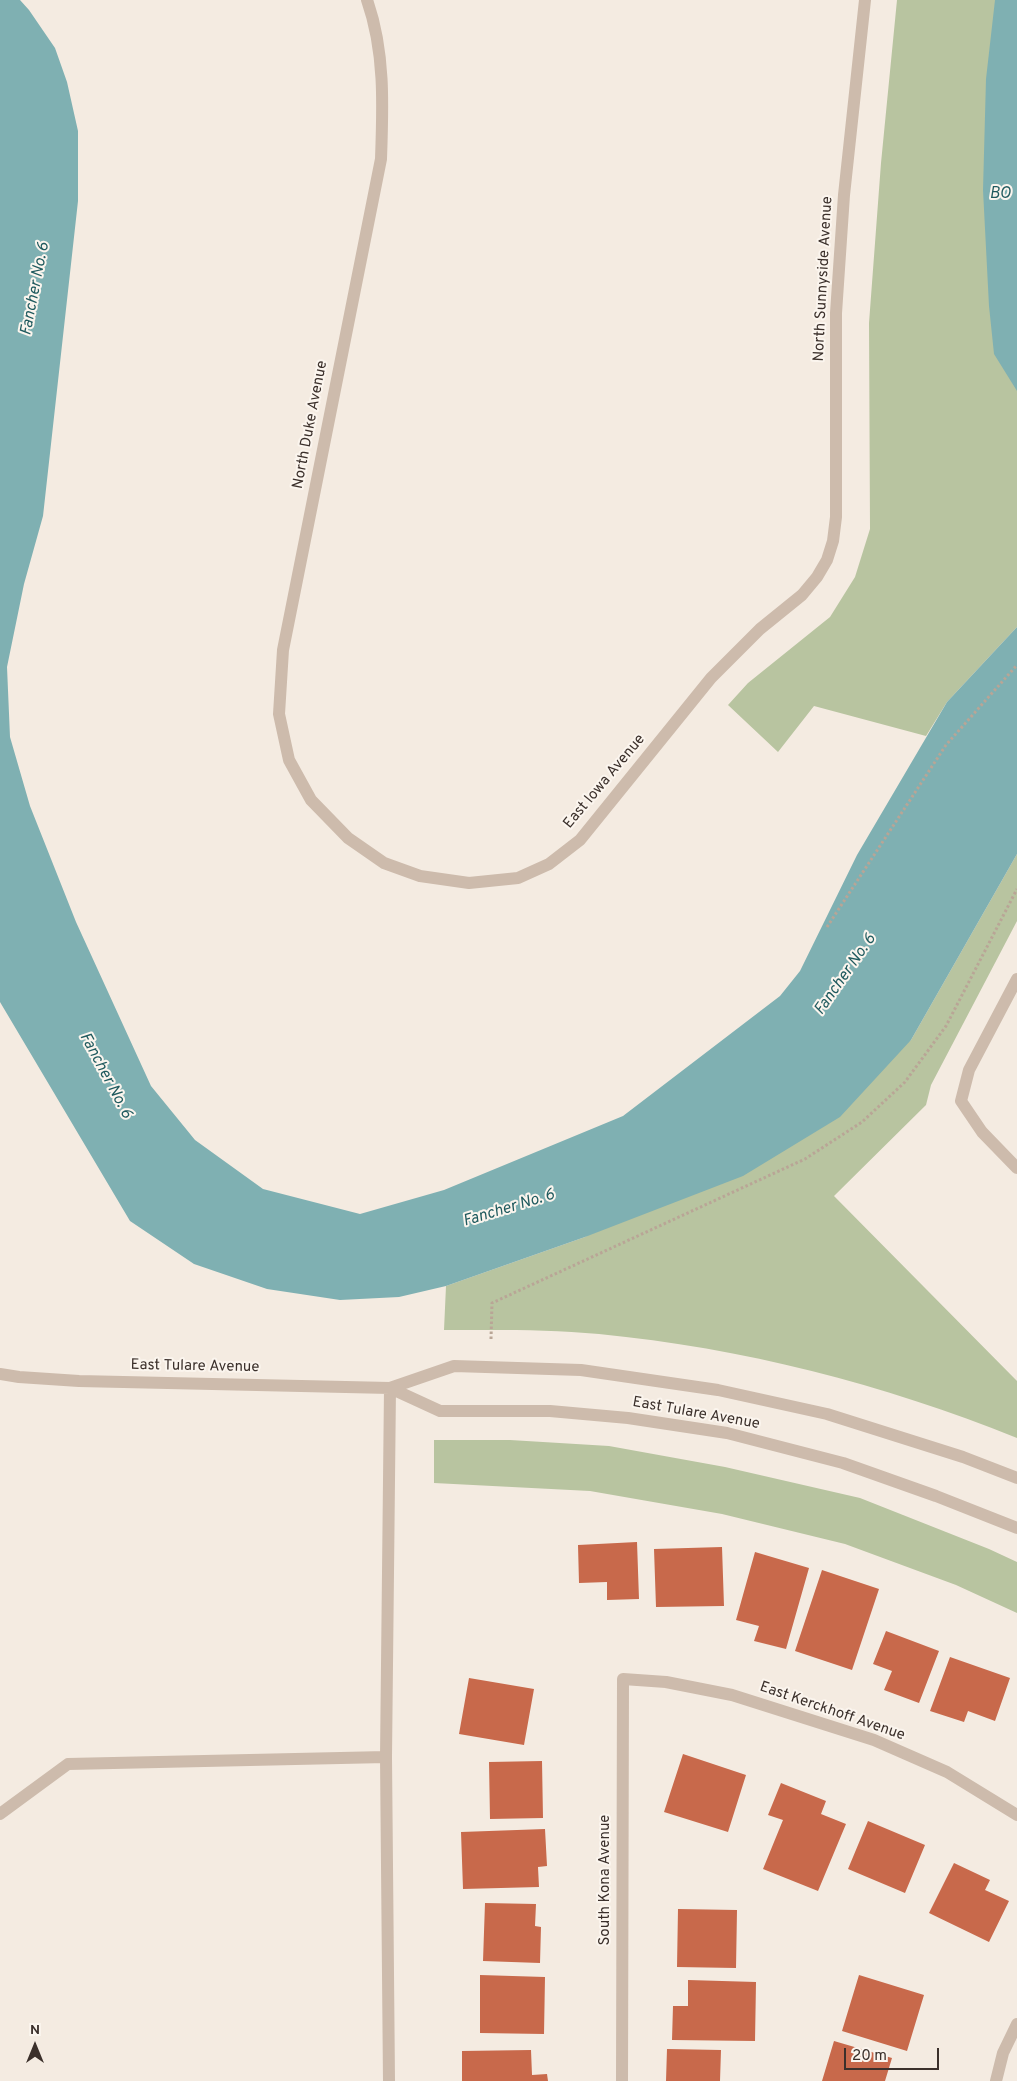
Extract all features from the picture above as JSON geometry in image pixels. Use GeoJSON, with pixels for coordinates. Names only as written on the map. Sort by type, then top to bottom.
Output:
{"type":"FeatureCollection","features":[{"type":"Feature","properties":{"kind":"street","name":"North Duke Avenue"},"geometry":{"type":"LineString","coordinates":[[348,838],[311,800],[289,760],[279,714],[283,650],[381,159],[383,87],[373,17],[367,0]]}},
{"type":"Feature","properties":{"kind":"street","name":"North Sunnyside Avenue"},"geometry":{"type":"LineString","coordinates":[[826,560],[833,540],[836,517],[836,313],[864,0]]}},
{"type":"Feature","properties":{"kind":"street","name":"East Iowa Avenue"},"geometry":{"type":"LineString","coordinates":[[348,838],[384,863],[420,876],[468,883],[518,878],[549,864],[580,840],[711,678],[760,629],[802,594],[817,577],[826,560]]}},
{"type":"Feature","properties":{"kind":"street"},"geometry":{"type":"LineString","coordinates":[[1017,979],[969,1070],[961,1101],[982,1132],[1017,1168]]}},
{"type":"Feature","properties":{"kind":"street","name":"East Tulare Avenue"},"geometry":{"type":"LineString","coordinates":[[0,1374],[79,1381],[390,1388],[454,1366],[581,1370],[718,1390],[827,1414],[963,1458],[1017,1478]]}},
{"type":"Feature","properties":{"kind":"street"},"geometry":{"type":"LineString","coordinates":[[389,2081],[386,1758],[390,1388]]}},
{"type":"Feature","properties":{"kind":"street","name":"East Tulare Avenue"},"geometry":{"type":"LineString","coordinates":[[390,1388],[440,1411],[550,1411],[628,1418],[727,1433],[843,1463],[936,1496],[1017,1528]]}},
{"type":"Feature","properties":{"kind":"street","name":"East Kerckhoff Avenue"},"geometry":{"type":"LineString","coordinates":[[623,1679],[666,1682],[732,1695],[874,1740],[947,1772],[1017,1816]]}},
{"type":"Feature","properties":{"kind":"street","name":"South Kona Avenue"},"geometry":{"type":"LineString","coordinates":[[622,2081],[623,1679]]}},
{"type":"Feature","properties":{"kind":"street"},"geometry":{"type":"LineString","coordinates":[[0,1814],[68,1764],[386,1758]]}},
{"type":"Feature","properties":{"kind":"street"},"geometry":{"type":"LineString","coordinates":[[996,2081],[1003,2053],[1017,2024]]}},
{"type":"Feature","properties":{"kind":"path"},"geometry":{"type":"LineString","coordinates":[[826,927],[946,744],[1017,665]]}},
{"type":"Feature","properties":{"kind":"path"},"geometry":{"type":"LineString","coordinates":[[490,1339],[492,1303],[805,1160],[862,1122],[905,1082],[946,1026],[1017,889]]}},
{"type":"Feature","properties":{"kind":"green space"},"geometry":{"type":"Polygon","coordinates":[[[897,0],[1017,0],[1017,627],[947,702],[926,736],[814,706],[778,752],[728,705],[748,683],[830,617],[855,577],[870,529],[869,323],[881,163],[897,0]]]}},
{"type":"Feature","properties":{"kind":"green space"},"geometry":{"type":"Polygon","coordinates":[[[1017,854],[1017,921],[931,1085],[926,1105],[834,1196],[1017,1381],[1017,1438],[915,1401],[864,1385],[812,1371],[706,1349],[653,1340],[580,1332],[444,1330],[446,1286],[585,1237],[911,1040],[1017,854]]]}},
{"type":"Feature","properties":{"kind":"green space"},"geometry":{"type":"Polygon","coordinates":[[[434,1440],[510,1440],[609,1446],[725,1467],[860,1498],[1017,1562],[1017,1613],[956,1585],[845,1544],[722,1514],[590,1491],[434,1483],[434,1440]]]}},
{"type":"Feature","properties":{"kind":"water","name":"Fancher No. 6"},"geometry":{"type":"Polygon","coordinates":[[[0,0],[20,0],[55,48],[67,82],[78,131],[78,201],[43,516],[24,584],[7,667],[10,737],[30,806],[76,922],[151,1086],[195,1140],[263,1189],[360,1214],[444,1190],[623,1116],[780,996],[800,971],[857,855],[947,702],[1017,627],[1017,854],[911,1040],[840,1117],[743,1176],[585,1237],[446,1286],[399,1297],[340,1300],[267,1289],[194,1264],[130,1221],[0,1002],[0,0]]]}},
{"type":"Feature","properties":{"kind":"water","name":"BO"},"geometry":{"type":"Polygon","coordinates":[[[995,0],[1017,0],[1017,391],[994,354],[989,306],[983,190],[986,79],[995,0]]]}},
{"type":"Feature","properties":{"kind":"building"},"geometry":{"type":"Polygon","coordinates":[[[637,1542],[639,1599],[607,1600],[607,1582],[579,1583],[578,1545],[637,1542]]]}},
{"type":"Feature","properties":{"kind":"building"},"geometry":{"type":"Polygon","coordinates":[[[722,1547],[724,1606],[656,1607],[654,1549],[722,1547]]]}},
{"type":"Feature","properties":{"kind":"building"},"geometry":{"type":"Polygon","coordinates":[[[755,1552],[809,1568],[786,1649],[754,1641],[759,1626],[736,1620],[755,1552]]]}},
{"type":"Feature","properties":{"kind":"building"},"geometry":{"type":"Polygon","coordinates":[[[822,1570],[879,1589],[852,1670],[795,1651],[822,1570]]]}},
{"type":"Feature","properties":{"kind":"building"},"geometry":{"type":"Polygon","coordinates":[[[886,1631],[939,1651],[919,1703],[884,1690],[892,1671],[873,1664],[886,1631]]]}},
{"type":"Feature","properties":{"kind":"building"},"geometry":{"type":"Polygon","coordinates":[[[950,1657],[1010,1678],[995,1721],[968,1711],[964,1722],[930,1711],[950,1657]]]}},
{"type":"Feature","properties":{"kind":"building"},"geometry":{"type":"Polygon","coordinates":[[[469,1678],[534,1689],[524,1745],[459,1734],[469,1678]]]}},
{"type":"Feature","properties":{"kind":"building"},"geometry":{"type":"Polygon","coordinates":[[[683,1754],[746,1775],[728,1832],[664,1812],[683,1754]]]}},
{"type":"Feature","properties":{"kind":"building"},"geometry":{"type":"Polygon","coordinates":[[[542,1761],[543,1818],[490,1819],[489,1762],[542,1761]]]}},
{"type":"Feature","properties":{"kind":"building"},"geometry":{"type":"Polygon","coordinates":[[[781,1783],[826,1801],[821,1814],[846,1824],[818,1891],[763,1869],[783,1820],[768,1815],[781,1783]]]}},
{"type":"Feature","properties":{"kind":"building"},"geometry":{"type":"Polygon","coordinates":[[[868,1821],[925,1845],[905,1893],[848,1869],[868,1821]]]}},
{"type":"Feature","properties":{"kind":"building"},"geometry":{"type":"Polygon","coordinates":[[[545,1829],[547,1866],[538,1867],[539,1887],[463,1889],[461,1832],[545,1829]]]}},
{"type":"Feature","properties":{"kind":"building"},"geometry":{"type":"Polygon","coordinates":[[[954,1863],[990,1880],[985,1890],[1009,1901],[989,1942],[929,1913],[954,1863]]]}},
{"type":"Feature","properties":{"kind":"building"},"geometry":{"type":"Polygon","coordinates":[[[485,1903],[536,1904],[535,1926],[541,1927],[540,1963],[483,1961],[485,1903]]]}},
{"type":"Feature","properties":{"kind":"building"},"geometry":{"type":"Polygon","coordinates":[[[678,1909],[737,1910],[736,1968],[677,1967],[678,1909]]]}},
{"type":"Feature","properties":{"kind":"building"},"geometry":{"type":"Polygon","coordinates":[[[480,1975],[545,1977],[544,2034],[480,2033],[480,1975]]]}},
{"type":"Feature","properties":{"kind":"building"},"geometry":{"type":"Polygon","coordinates":[[[859,1975],[924,1995],[907,2051],[842,2031],[859,1975]]]}},
{"type":"Feature","properties":{"kind":"building"},"geometry":{"type":"Polygon","coordinates":[[[688,1980],[756,1982],[755,2041],[672,2040],[673,2006],[688,2006],[688,1980]]]}},
{"type":"Feature","properties":{"kind":"building"},"geometry":{"type":"Polygon","coordinates":[[[834,2041],[892,2058],[885,2081],[822,2081],[834,2041]]]}},
{"type":"Feature","properties":{"kind":"building"},"geometry":{"type":"Polygon","coordinates":[[[667,2049],[721,2050],[720,2081],[666,2081],[667,2049]]]}},
{"type":"Feature","properties":{"kind":"building"},"geometry":{"type":"Polygon","coordinates":[[[531,2050],[532,2075],[547,2074],[548,2081],[462,2081],[462,2051],[531,2050]]]}}]}
